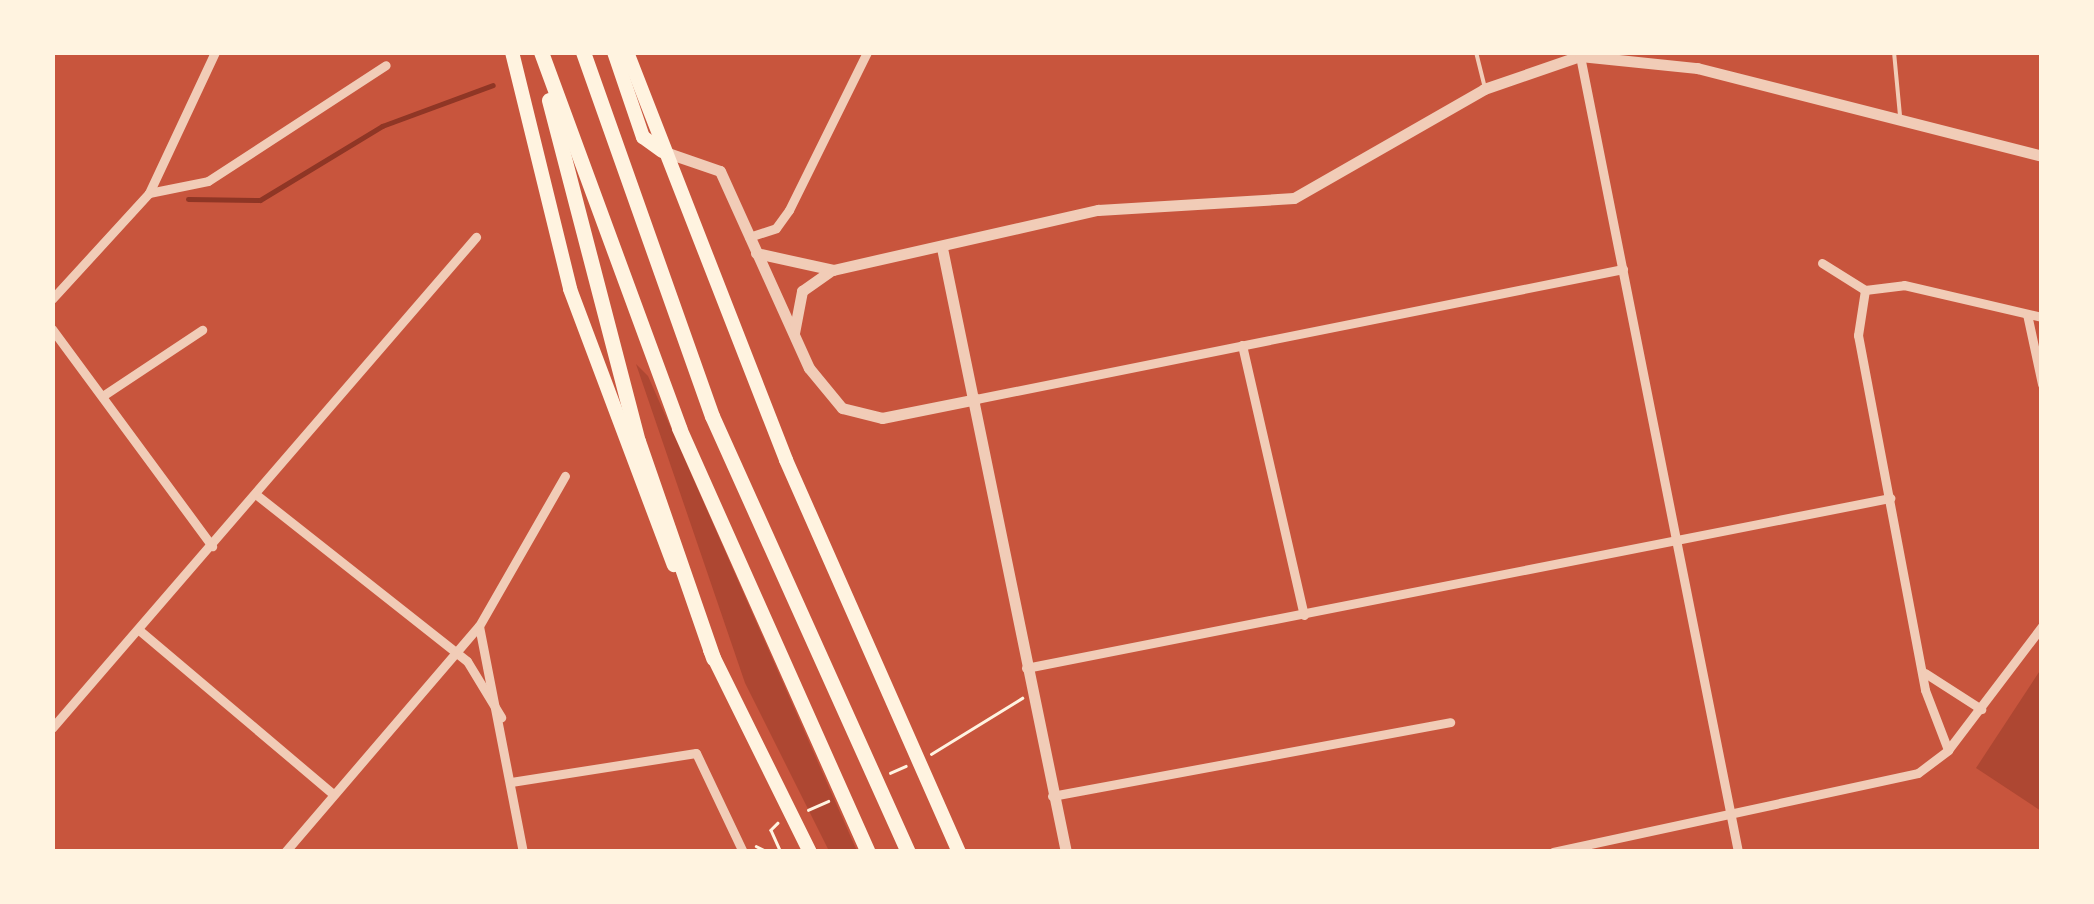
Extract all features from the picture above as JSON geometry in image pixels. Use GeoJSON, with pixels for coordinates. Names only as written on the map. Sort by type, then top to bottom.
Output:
{"type":"FeatureCollection","features":[{"type":"Feature","properties":{"kind":"highway"},"geometry":{"type":"LineString","coordinates":[[512,52],[570,290],[628,458],[713,658],[810,852]]}},
{"type":"Feature","properties":{"kind":"highway"},"geometry":{"type":"LineString","coordinates":[[540,52],[638,441],[713,658]]}},
{"type":"Feature","properties":{"kind":"highway"},"geometry":{"type":"LineString","coordinates":[[540,52],[678,428],[868,852]]}},
{"type":"Feature","properties":{"kind":"highway"},"geometry":{"type":"LineString","coordinates":[[583,52],[712,416],[908,852]]}},
{"type":"Feature","properties":{"kind":"highway"},"geometry":{"type":"LineString","coordinates":[[614,52],[643,136],[662,151]]}},
{"type":"Feature","properties":{"kind":"highway"},"geometry":{"type":"LineString","coordinates":[[627,52],[662,151],[959,852]]}},
{"type":"Feature","properties":{"kind":"street"},"geometry":{"type":"LineString","coordinates":[[52,298],[149,192],[215,52]]}},
{"type":"Feature","properties":{"kind":"street"},"geometry":{"type":"LineString","coordinates":[[749,236],[776,228],[789,210],[867,52]]}},
{"type":"Feature","properties":{"kind":"street"},"geometry":{"type":"LineString","coordinates":[[1580,56],[1738,852]]}},
{"type":"Feature","properties":{"kind":"street"},"geometry":{"type":"LineString","coordinates":[[794,338],[802,291],[833,270],[1098,210],[1294,198],[1484,89],[1580,56],[1646,57],[2042,156]]}},
{"type":"Feature","properties":{"kind":"street"},"geometry":{"type":"LineString","coordinates":[[149,192],[208,181],[386,65]]}},
{"type":"Feature","properties":{"kind":"street"},"geometry":{"type":"LineString","coordinates":[[662,151],[720,171],[794,338],[824,389],[857,415],[976,400],[1623,269]]}},
{"type":"Feature","properties":{"kind":"street"},"geometry":{"type":"LineString","coordinates":[[52,728],[258,496],[476,237]]}},
{"type":"Feature","properties":{"kind":"street"},"geometry":{"type":"LineString","coordinates":[[942,248],[1066,852]]}},
{"type":"Feature","properties":{"kind":"street"},"geometry":{"type":"LineString","coordinates":[[756,252],[833,270]]}},
{"type":"Feature","properties":{"kind":"street"},"geometry":{"type":"LineString","coordinates":[[1822,263],[1866,290],[1904,285],[2042,317]]}},
{"type":"Feature","properties":{"kind":"street"},"geometry":{"type":"LineString","coordinates":[[1866,290],[1858,335],[1925,673],[1948,750]]}},
{"type":"Feature","properties":{"kind":"street"},"geometry":{"type":"LineString","coordinates":[[2028,314],[2042,384]]}},
{"type":"Feature","properties":{"kind":"street"},"geometry":{"type":"LineString","coordinates":[[52,329],[212,546]]}},
{"type":"Feature","properties":{"kind":"street"},"geometry":{"type":"LineString","coordinates":[[104,395],[202,330]]}},
{"type":"Feature","properties":{"kind":"street"},"geometry":{"type":"LineString","coordinates":[[1242,345],[1304,615]]}},
{"type":"Feature","properties":{"kind":"street"},"geometry":{"type":"LineString","coordinates":[[285,852],[480,626],[565,476]]}},
{"type":"Feature","properties":{"kind":"street"},"geometry":{"type":"LineString","coordinates":[[258,496],[454,652],[501,717]]}},
{"type":"Feature","properties":{"kind":"street"},"geometry":{"type":"LineString","coordinates":[[1026,668],[1890,498]]}},
{"type":"Feature","properties":{"kind":"street"},"geometry":{"type":"LineString","coordinates":[[480,626],[501,717],[523,852]]}},
{"type":"Feature","properties":{"kind":"street"},"geometry":{"type":"LineString","coordinates":[[1553,852],[1918,773],[1948,750],[2042,626]]}},
{"type":"Feature","properties":{"kind":"street"},"geometry":{"type":"LineString","coordinates":[[139,630],[333,794]]}},
{"type":"Feature","properties":{"kind":"street"},"geometry":{"type":"LineString","coordinates":[[1925,673],[1980,709]]}},
{"type":"Feature","properties":{"kind":"street"},"geometry":{"type":"LineString","coordinates":[[1052,796],[1450,722]]}},
{"type":"Feature","properties":{"kind":"street"},"geometry":{"type":"LineString","coordinates":[[511,782],[696,753],[743,852]]}},
{"type":"Feature","properties":{"kind":"lane"},"geometry":{"type":"LineString","coordinates":[[1476,52],[1484,89]]}},
{"type":"Feature","properties":{"kind":"lane"},"geometry":{"type":"LineString","coordinates":[[1894,52],[1900,120]]}},
{"type":"Feature","properties":{"kind":"path"},"geometry":{"type":"LineString","coordinates":[[880,777],[967,738],[1031,691]]}},
{"type":"Feature","properties":{"kind":"path"},"geometry":{"type":"LineString","coordinates":[[780,852],[776,824],[846,793]]}},
{"type":"Feature","properties":{"kind":"path"},"geometry":{"type":"LineString","coordinates":[[764,842],[768,852]]}},
{"type":"Feature","properties":{"kind":"shaded area"},"geometry":{"type":"Polygon","coordinates":[[[636,364],[648,376],[857,851],[829,851],[745,683],[636,364]]]}},
{"type":"Feature","properties":{"kind":"shaded area"},"geometry":{"type":"Polygon","coordinates":[[[2041,669],[2042,811],[1976,768],[2041,669]]]}},
{"type":"Feature","properties":{"kind":"waterway"},"geometry":{"type":"LineString","coordinates":[[188,199],[260,200],[382,126],[493,85]]}}]}
